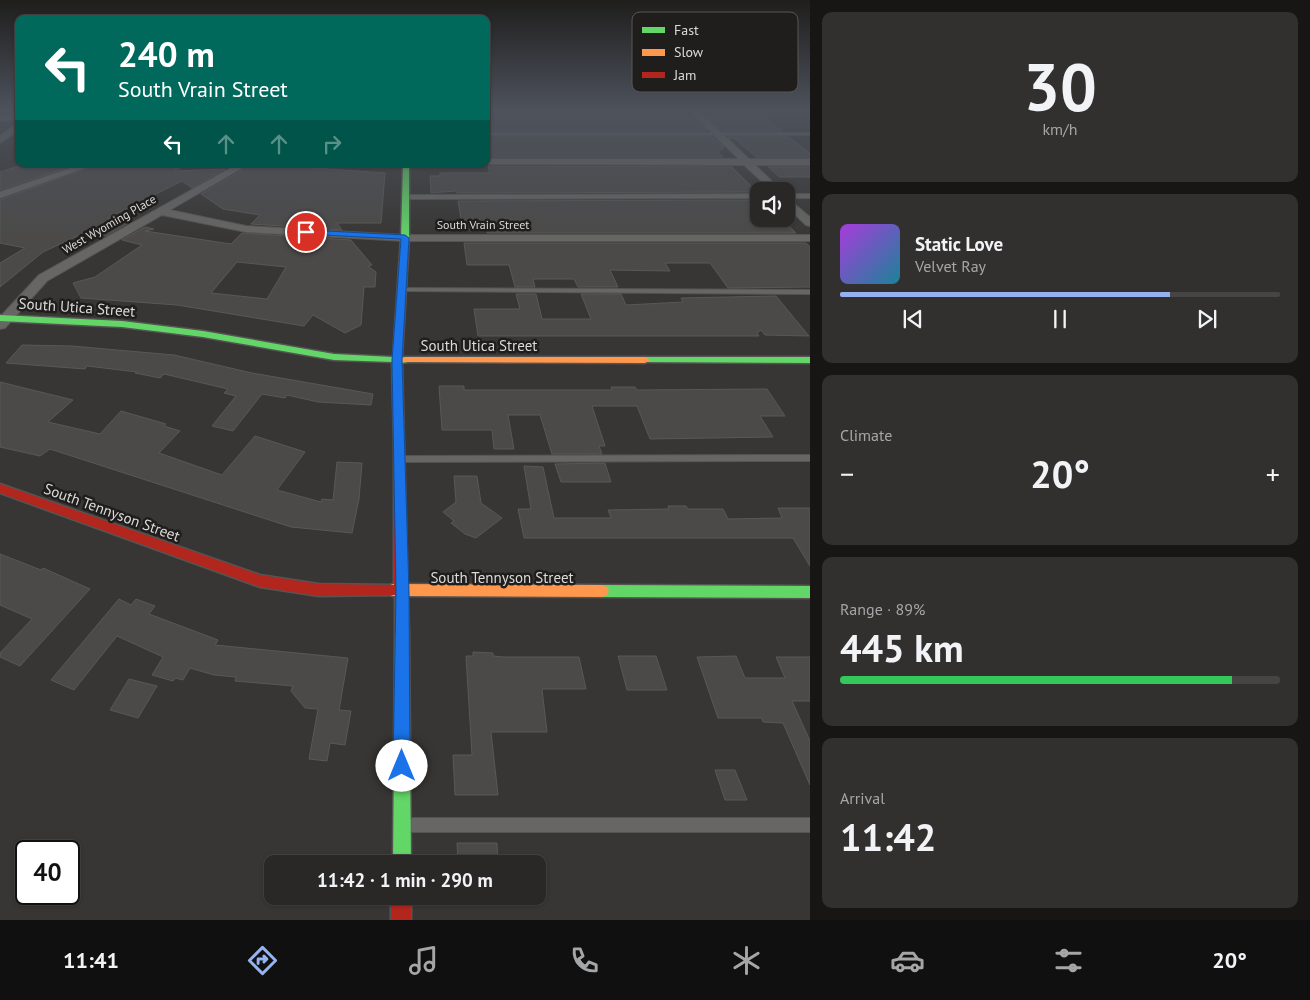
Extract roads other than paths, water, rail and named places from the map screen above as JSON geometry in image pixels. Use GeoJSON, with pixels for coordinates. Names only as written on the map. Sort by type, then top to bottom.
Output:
{"type":"FeatureCollection","features":[{"type":"Feature","properties":{"kind":"street"},"geometry":{"type":"LineString","coordinates":[[738,154],[767,182]]}},
{"type":"Feature","properties":{"kind":"street"},"geometry":{"type":"LineString","coordinates":[[490,162],[810,162]]}},
{"type":"Feature","properties":{"kind":"street"},"geometry":{"type":"LineString","coordinates":[[0,195],[82,167]]}},
{"type":"Feature","properties":{"kind":"street","name":"West Wyoming Place"},"geometry":{"type":"LineString","coordinates":[[2,320],[43,278],[239,167]]}},
{"type":"Feature","properties":{"kind":"street"},"geometry":{"type":"LineString","coordinates":[[402,855],[402,592],[397,360],[405,238],[406,167]]}},
{"type":"Feature","properties":{"kind":"street"},"geometry":{"type":"LineString","coordinates":[[795,209],[810,223]]}},
{"type":"Feature","properties":{"kind":"street","name":"South Vrain Street"},"geometry":{"type":"LineString","coordinates":[[159,211],[246,229],[405,238],[810,238]]}},
{"type":"Feature","properties":{"kind":"street","name":"South Utica Street"},"geometry":{"type":"LineString","coordinates":[[2,320],[122,324],[204,334],[334,357],[397,360],[810,360]]}},
{"type":"Feature","properties":{"kind":"street","name":"South Tennyson Street"},"geometry":{"type":"LineString","coordinates":[[0,488],[260,581],[319,590],[402,592],[810,592]]}},
{"type":"Feature","properties":{"kind":"street"},"geometry":{"type":"LineString","coordinates":[[401,920],[402,905]]}},
{"type":"Feature","properties":{"kind":"lane"},"geometry":{"type":"LineString","coordinates":[[406,197],[750,196]]}},
{"type":"Feature","properties":{"kind":"lane"},"geometry":{"type":"LineString","coordinates":[[795,196],[810,196]]}},
{"type":"Feature","properties":{"kind":"lane"},"geometry":{"type":"LineString","coordinates":[[402,290],[810,292]]}},
{"type":"Feature","properties":{"kind":"lane"},"geometry":{"type":"LineString","coordinates":[[399,459],[810,458]]}},
{"type":"Feature","properties":{"kind":"lane"},"geometry":{"type":"LineString","coordinates":[[402,824],[810,824]]}}]}
